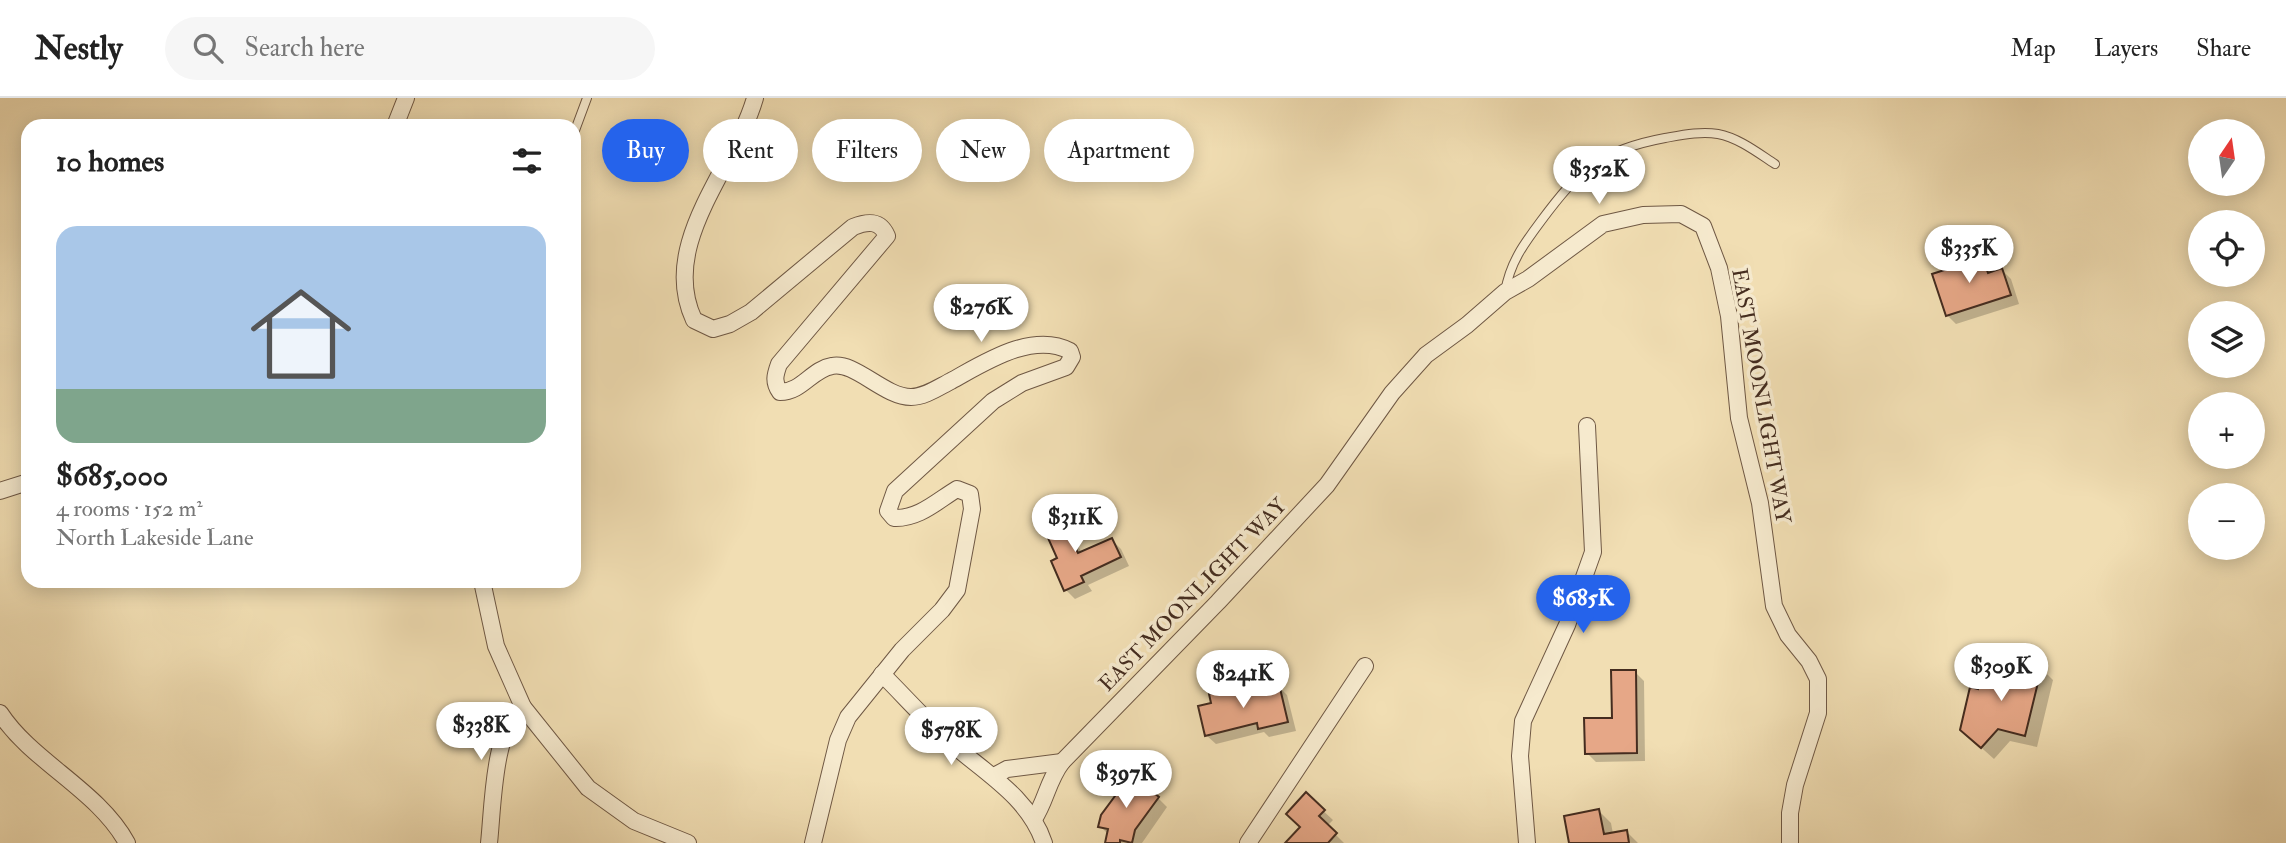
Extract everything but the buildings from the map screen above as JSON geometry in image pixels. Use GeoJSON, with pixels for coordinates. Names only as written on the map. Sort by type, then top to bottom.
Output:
{"type":"FeatureCollection","features":[{"type":"Feature","properties":{"kind":"street"},"geometry":{"type":"LineString","coordinates":[[398,119],[406,98]]}},
{"type":"Feature","properties":{"kind":"street"},"geometry":{"type":"LineString","coordinates":[[755,98],[749,120],[689,242],[687,294],[694,320],[713,328],[730,324],[751,312],[853,227],[865,222],[875,223],[883,228],[887,236],[779,364],[775,376],[780,392],[791,392],[830,366],[843,366],[892,392],[911,397],[929,392],[999,355],[1032,346],[1056,344],[1070,351],[1072,357],[1066,367],[1022,383],[993,401],[895,491],[888,511],[894,518],[917,515],[957,489],[970,494],[972,509],[957,590],[882,674],[848,717],[838,740],[813,843]]}},
{"type":"Feature","properties":{"kind":"street","name":"EAST MOONLIGHT WAY"},"geometry":{"type":"LineString","coordinates":[[1034,819],[1044,805],[1053,773],[1062,762],[1218,602],[1327,485],[1408,373],[1426,355],[1468,325],[1505,292],[1603,224],[1624,218],[1681,214],[1703,226],[1719,268],[1729,316],[1739,418],[1757,484],[1774,606],[1788,635],[1809,661],[1818,679],[1818,713],[1795,785],[1790,813],[1790,843]]}},
{"type":"Feature","properties":{"kind":"street"},"geometry":{"type":"LineString","coordinates":[[1527,843],[1520,756],[1523,721],[1567,625],[1593,552],[1587,426]]}},
{"type":"Feature","properties":{"kind":"street"},"geometry":{"type":"LineString","coordinates":[[0,491],[21,484]]}},
{"type":"Feature","properties":{"kind":"street"},"geometry":{"type":"LineString","coordinates":[[484,588],[496,646],[523,707],[588,788],[634,821],[688,843]]}},
{"type":"Feature","properties":{"kind":"street"},"geometry":{"type":"LineString","coordinates":[[1248,843],[1364,666]]}},
{"type":"Feature","properties":{"kind":"street"},"geometry":{"type":"LineString","coordinates":[[882,674],[943,736],[994,776],[1034,819],[1044,843]]}},
{"type":"Feature","properties":{"kind":"street"},"geometry":{"type":"LineString","coordinates":[[489,843],[504,732],[513,713],[523,707]]}},
{"type":"Feature","properties":{"kind":"street"},"geometry":{"type":"LineString","coordinates":[[0,713],[51,765],[98,805],[127,843]]}},
{"type":"Feature","properties":{"kind":"street"},"geometry":{"type":"LineString","coordinates":[[994,776],[1007,769],[1062,762]]}},
{"type":"Feature","properties":{"kind":"lane"},"geometry":{"type":"LineString","coordinates":[[579,119],[587,98]]}},
{"type":"Feature","properties":{"kind":"lane"},"geometry":{"type":"LineString","coordinates":[[1505,292],[1509,268],[1552,206],[1575,177],[1611,152],[1628,145],[1706,133],[1722,135],[1743,144],[1775,164]]}}]}
